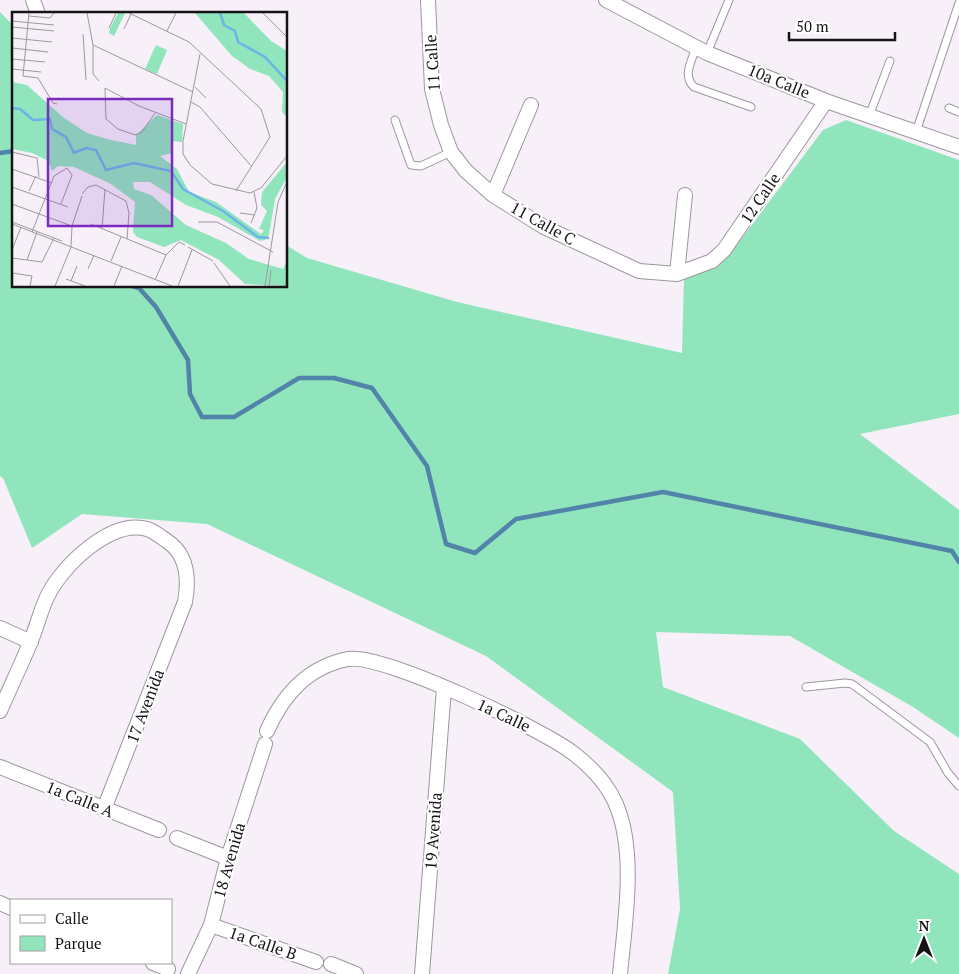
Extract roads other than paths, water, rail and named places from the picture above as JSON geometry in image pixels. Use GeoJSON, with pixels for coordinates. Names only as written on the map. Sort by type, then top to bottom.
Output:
{"type":"FeatureCollection","features":[{"type":"Feature","properties":{"kind":"street"},"geometry":{"type":"LineString","coordinates":[[32,0],[37,12]]}},
{"type":"Feature","properties":{"kind":"street","name":"11 Calle"},"geometry":{"type":"LineString","coordinates":[[428,0],[432,89],[441,125]]}},
{"type":"Feature","properties":{"kind":"street","name":"10a Calle"},"geometry":{"type":"LineString","coordinates":[[606,0],[702,50],[826,101],[959,147]]}},
{"type":"Feature","properties":{"kind":"street","name":"12 Calle"},"geometry":{"type":"LineString","coordinates":[[677,274],[712,262],[724,250],[826,101]]}},
{"type":"Feature","properties":{"kind":"street"},"geometry":{"type":"LineString","coordinates":[[493,195],[531,105]]}},
{"type":"Feature","properties":{"kind":"street","name":"11 Calle C"},"geometry":{"type":"LineString","coordinates":[[441,125],[452,152],[466,171],[493,195],[544,227],[638,271],[677,274]]}},
{"type":"Feature","properties":{"kind":"street"},"geometry":{"type":"LineString","coordinates":[[677,274],[685,195]]}},
{"type":"Feature","properties":{"kind":"street","name":"17 Avenida"},"geometry":{"type":"LineString","coordinates":[[0,711],[31,642],[48,594],[72,562],[95,543],[123,530],[147,529],[172,544],[181,555],[188,586],[185,602],[104,809]]}},
{"type":"Feature","properties":{"kind":"street"},"geometry":{"type":"LineString","coordinates":[[0,628],[31,642]]}},
{"type":"Feature","properties":{"kind":"street","name":"1a Calle"},"geometry":{"type":"LineString","coordinates":[[330,665],[349,659],[374,661],[444,688],[519,721],[573,753],[604,782],[621,816],[628,879],[620,974]]}},
{"type":"Feature","properties":{"kind":"street","name":"18 Avenida"},"geometry":{"type":"LineString","coordinates":[[188,974],[211,925],[228,858],[276,709],[290,690],[309,674],[330,665]]}},
{"type":"Feature","properties":{"kind":"street","name":"19 Avenida"},"geometry":{"type":"LineString","coordinates":[[422,974],[444,688]]}},
{"type":"Feature","properties":{"kind":"street","name":"1a Calle A"},"geometry":{"type":"LineString","coordinates":[[0,767],[160,830]]}},
{"type":"Feature","properties":{"kind":"street"},"geometry":{"type":"LineString","coordinates":[[177,838],[228,858]]}},
{"type":"Feature","properties":{"kind":"street","name":"1a Calle B"},"geometry":{"type":"LineString","coordinates":[[211,925],[316,962]]}},
{"type":"Feature","properties":{"kind":"street"},"geometry":{"type":"LineString","coordinates":[[156,964],[168,969]]}},
{"type":"Feature","properties":{"kind":"street"},"geometry":{"type":"LineString","coordinates":[[331,964],[356,974]]}},
{"type":"Feature","properties":{"kind":"lane"},"geometry":{"type":"LineString","coordinates":[[729,0],[687,74],[689,82],[694,87],[751,107]]}},
{"type":"Feature","properties":{"kind":"lane"},"geometry":{"type":"LineString","coordinates":[[916,132],[959,3]]}},
{"type":"Feature","properties":{"kind":"lane"},"geometry":{"type":"LineString","coordinates":[[869,116],[890,61]]}},
{"type":"Feature","properties":{"kind":"lane"},"geometry":{"type":"LineString","coordinates":[[949,108],[959,112]]}},
{"type":"Feature","properties":{"kind":"lane"},"geometry":{"type":"LineString","coordinates":[[395,120],[411,165],[421,166],[452,152]]}},
{"type":"Feature","properties":{"kind":"lane"},"geometry":{"type":"LineString","coordinates":[[806,687],[845,682],[852,684],[930,742],[952,779],[959,786]]}},
{"type":"Feature","properties":{"kind":"waterway"},"geometry":{"type":"LineString","coordinates":[[0,153],[12,151]]}},
{"type":"Feature","properties":{"kind":"waterway"},"geometry":{"type":"LineString","coordinates":[[139,288],[156,307],[188,360],[190,394],[202,417],[234,417],[299,378],[334,378],[372,388],[427,466],[446,544],[475,553],[516,519],[663,492],[952,551],[959,562]]}}]}
